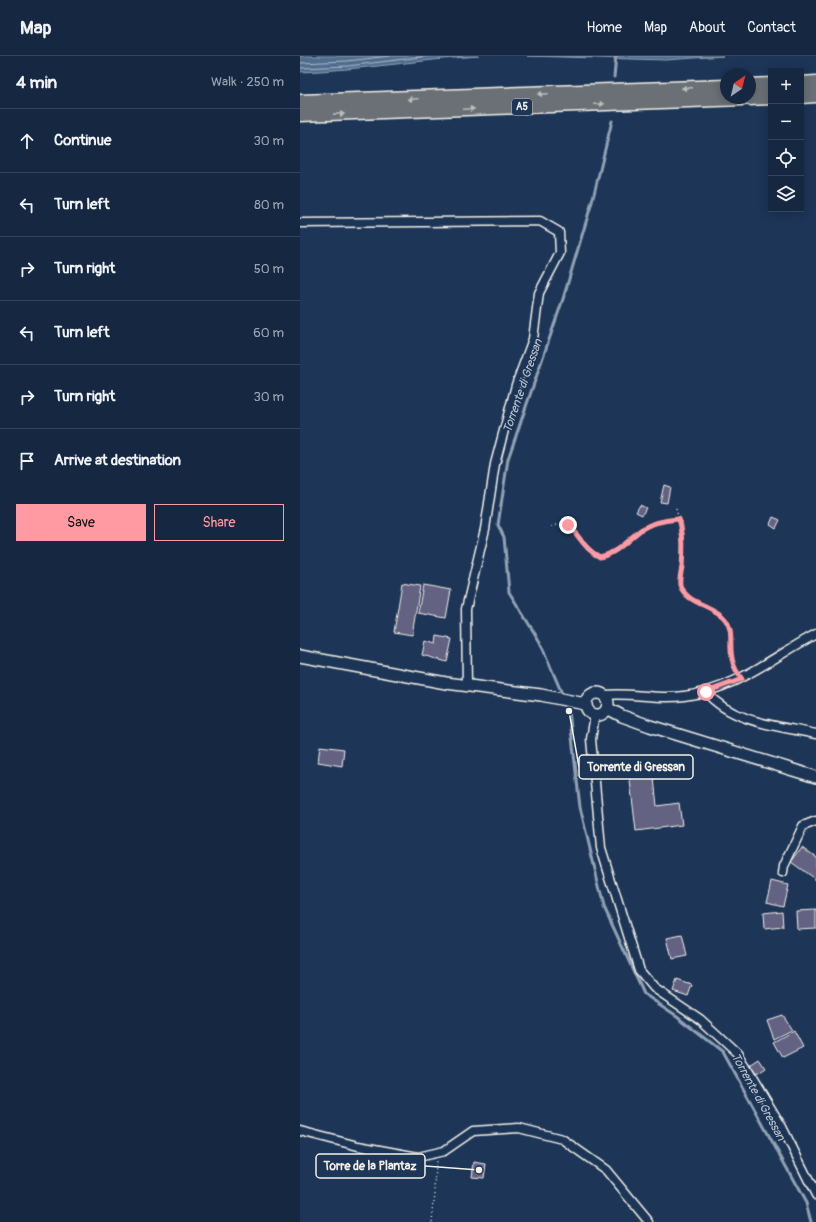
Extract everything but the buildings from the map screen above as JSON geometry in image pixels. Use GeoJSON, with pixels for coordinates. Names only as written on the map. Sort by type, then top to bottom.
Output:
{"type":"FeatureCollection","features":[{"type":"Feature","properties":{"kind":"highway"},"geometry":{"type":"LineString","coordinates":[[804,84],[816,83]]}},
{"type":"Feature","properties":{"kind":"highway"},"geometry":{"type":"LineString","coordinates":[[756,86],[768,85]]}},
{"type":"Feature","properties":{"kind":"highway","name":"A5"},"geometry":{"type":"LineString","coordinates":[[300,102],[720,86]]}},
{"type":"Feature","properties":{"kind":"highway"},"geometry":{"type":"LineString","coordinates":[[804,96],[816,95]]}},
{"type":"Feature","properties":{"kind":"highway"},"geometry":{"type":"LineString","coordinates":[[756,98],[768,97]]}},
{"type":"Feature","properties":{"kind":"highway","name":"A5"},"geometry":{"type":"LineString","coordinates":[[300,114],[720,99]]}},
{"type":"Feature","properties":{"kind":"main road"},"geometry":{"type":"LineString","coordinates":[[300,656],[467,686],[541,695],[585,704]]}},
{"type":"Feature","properties":{"kind":"main road"},"geometry":{"type":"LineString","coordinates":[[599,692],[604,695],[608,701],[607,708],[604,712],[595,715],[588,711],[585,704],[587,698],[592,693],[599,692]]}},
{"type":"Feature","properties":{"kind":"main road"},"geometry":{"type":"LineString","coordinates":[[607,708],[622,716],[650,726],[816,777]]}},
{"type":"Feature","properties":{"kind":"street"},"geometry":{"type":"LineString","coordinates":[[300,223],[540,221],[559,232],[560,253],[539,293],[533,340],[516,384],[495,464],[485,529],[466,608],[467,686]]}},
{"type":"Feature","properties":{"kind":"street"},"geometry":{"type":"LineString","coordinates":[[604,695],[683,697],[706,692],[742,679],[816,634]]}},
{"type":"Feature","properties":{"kind":"street"},"geometry":{"type":"LineString","coordinates":[[706,692],[716,704],[741,717],[816,734]]}},
{"type":"Feature","properties":{"kind":"street"},"geometry":{"type":"LineString","coordinates":[[595,715],[591,739],[601,848],[639,970],[654,988],[700,1019],[738,1054],[782,1127],[816,1195]]}},
{"type":"Feature","properties":{"kind":"street"},"geometry":{"type":"LineString","coordinates":[[783,873],[784,866],[803,826],[816,820]]}},
{"type":"Feature","properties":{"kind":"street"},"geometry":{"type":"LineString","coordinates":[[300,1132],[358,1146],[418,1157],[444,1151],[473,1131],[519,1128],[562,1139],[606,1170],[649,1222]]}},
{"type":"Feature","properties":{"kind":"path"},"geometry":{"type":"LineString","coordinates":[[676,509],[682,529],[683,551],[680,583],[682,590],[693,600],[720,614],[726,620],[730,628],[731,661],[735,671],[742,679]]}},
{"type":"Feature","properties":{"kind":"path"},"geometry":{"type":"LineString","coordinates":[[552,526],[561,524],[568,525],[576,532],[588,550],[600,557],[614,552],[648,526],[659,521],[679,519]]}},
{"type":"Feature","properties":{"kind":"path"},"geometry":{"type":"LineString","coordinates":[[432,1222],[436,1193],[436,1153]]}},
{"type":"Feature","properties":{"kind":"water"},"geometry":{"type":"Polygon","coordinates":[[[300,56],[479,56],[300,72],[300,56]]]}},
{"type":"Feature","properties":{"kind":"water"},"geometry":{"type":"Polygon","coordinates":[[[527,56],[723,56],[666,60],[527,56]]]}},
{"type":"Feature","properties":{"kind":"waterway","name":"Torrente di Gressan"},"geometry":{"type":"LineString","coordinates":[[614,77],[616,56]]}},
{"type":"Feature","properties":{"kind":"waterway","name":"Torrente di Gressan"},"geometry":{"type":"LineString","coordinates":[[563,696],[540,642],[509,592],[504,537],[498,525],[508,459],[563,299],[592,202],[612,121]]}},
{"type":"Feature","properties":{"kind":"waterway","name":"Torrente di Gressan"},"geometry":{"type":"LineString","coordinates":[[565,703],[569,711],[580,807],[604,907],[644,994],[677,1016],[723,1052],[806,1203],[811,1222]]}},
{"type":"Feature","properties":{"kind":"place","name":"Torrente di Gressan"},"geometry":{"type":"Point","coordinates":[569,711]}},
{"type":"Feature","properties":{"kind":"place","name":"Torre de la Plantaz"},"geometry":{"type":"Point","coordinates":[479,1170]}},
{"type":"Feature","properties":{"kind":"route"},"geometry":{"type":"LineString","coordinates":[[568,525],[576,532],[588,550],[600,557],[609,555],[618,550],[648,526],[659,521],[679,519],[682,529],[683,551],[680,583],[682,590],[693,600],[720,614],[726,620],[730,628],[731,661],[735,671],[742,679],[706,692]]}}]}
